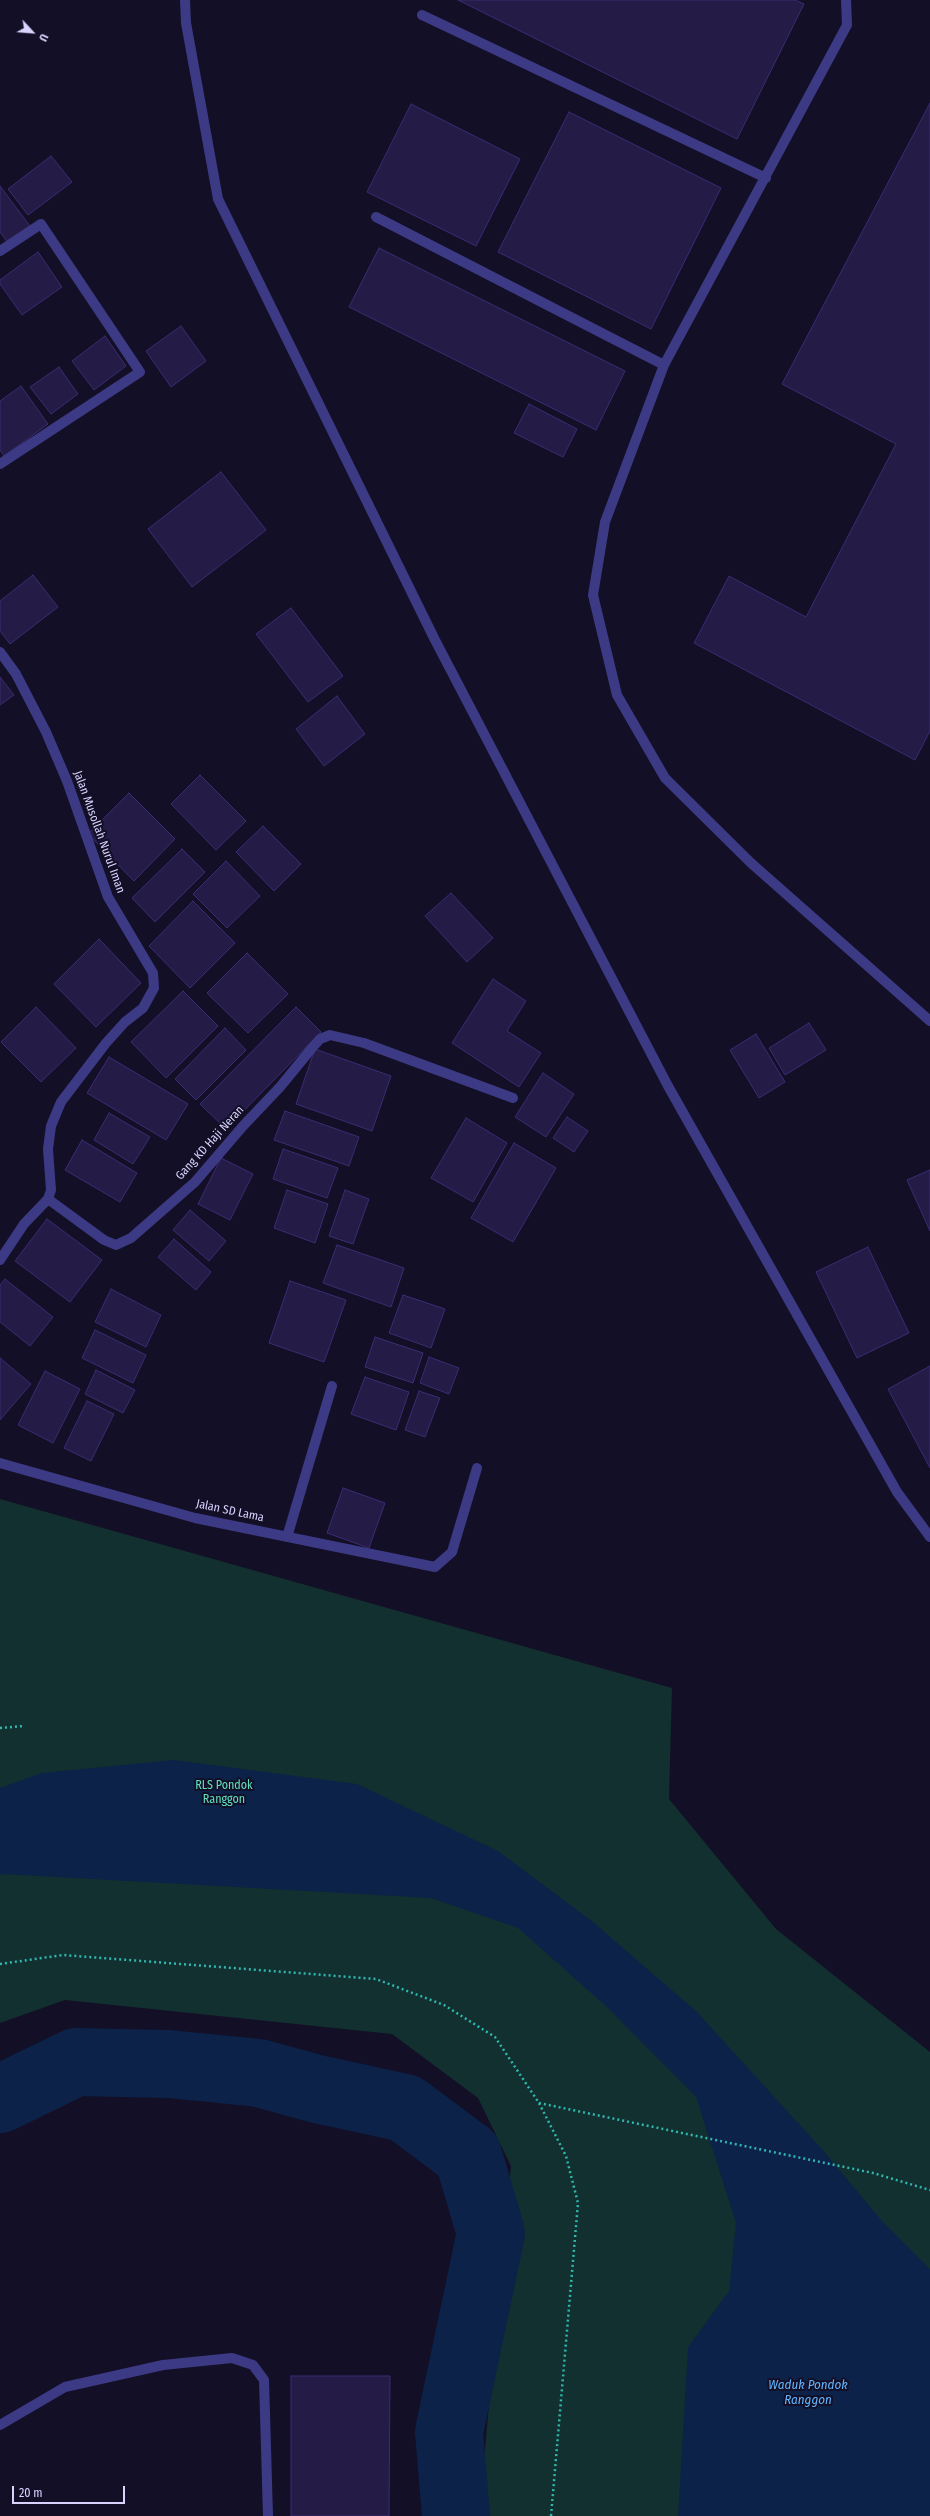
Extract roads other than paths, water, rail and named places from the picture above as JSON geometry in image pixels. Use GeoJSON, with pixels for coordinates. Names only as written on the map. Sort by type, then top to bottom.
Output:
{"type":"FeatureCollection","features":[{"type":"Feature","properties":{"kind":"street"},"geometry":{"type":"LineString","coordinates":[[186,0],[186,23],[218,199],[221,206],[435,640],[668,1086],[897,1492],[930,1537]]}},
{"type":"Feature","properties":{"kind":"street"},"geometry":{"type":"LineString","coordinates":[[846,0],[846,25],[766,178],[664,365],[605,522],[593,595],[617,695],[665,778],[751,863],[930,1021]]}},
{"type":"Feature","properties":{"kind":"street"},"geometry":{"type":"LineString","coordinates":[[422,15],[766,178]]}},
{"type":"Feature","properties":{"kind":"street"},"geometry":{"type":"LineString","coordinates":[[376,217],[664,365]]}},
{"type":"Feature","properties":{"kind":"street"},"geometry":{"type":"LineString","coordinates":[[0,251],[41,224],[140,372],[0,464]]}},
{"type":"Feature","properties":{"kind":"street","name":"Jalan Musollah Nurul Iman"},"geometry":{"type":"LineString","coordinates":[[0,652],[16,674],[46,732],[67,782],[108,897],[153,973],[154,988],[143,1008],[125,1022],[106,1043],[61,1102],[51,1126],[48,1149],[51,1190],[48,1199]]}},
{"type":"Feature","properties":{"kind":"street","name":"Gang KD Haji Neran"},"geometry":{"type":"LineString","coordinates":[[48,1199],[104,1240],[116,1245],[131,1238],[195,1182],[320,1039],[330,1035],[389,1052],[513,1098]]}},
{"type":"Feature","properties":{"kind":"street"},"geometry":{"type":"LineString","coordinates":[[0,1260],[24,1224],[48,1199]]}},
{"type":"Feature","properties":{"kind":"street"},"geometry":{"type":"LineString","coordinates":[[287,1537],[332,1386]]}},
{"type":"Feature","properties":{"kind":"street","name":"Jalan SD Lama"},"geometry":{"type":"LineString","coordinates":[[0,1463],[195,1518],[435,1568],[452,1552],[477,1468]]}},
{"type":"Feature","properties":{"kind":"street"},"geometry":{"type":"LineString","coordinates":[[0,2425],[65,2386],[163,2366],[232,2358],[253,2365],[264,2380],[268,2516]]}},
{"type":"Feature","properties":{"kind":"water","name":"Waduk Pondok Ranggon"},"geometry":{"type":"Polygon","coordinates":[[[174,1760],[357,1784],[498,1851],[593,1922],[696,2011],[821,2148],[882,2221],[930,2269],[930,2516],[678,2516],[688,2347],[729,2291],[736,2223],[696,2097],[608,2008],[518,1928],[431,1898],[0,1875],[0,1788],[41,1773],[174,1760]]]}},
{"type":"Feature","properties":{"kind":"waterway"},"geometry":{"type":"LineString","coordinates":[[0,2099],[76,2062],[169,2064],[259,2073],[317,2089],[405,2108],[468,2155],[491,2233],[449,2432],[456,2516]]}},
{"type":"Feature","properties":{"kind":"park label","name":"RLS Pondok Ranggon"},"geometry":{"type":"Point","coordinates":[224,1793]}}]}
